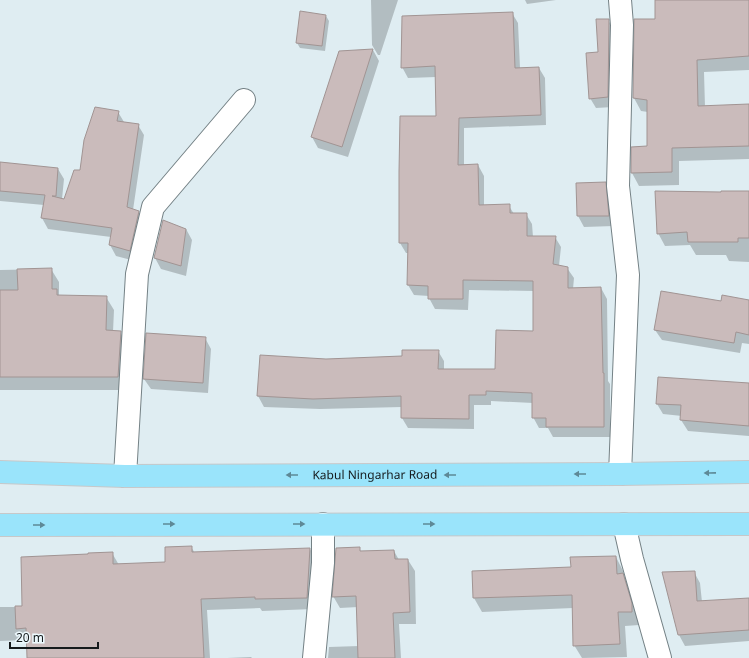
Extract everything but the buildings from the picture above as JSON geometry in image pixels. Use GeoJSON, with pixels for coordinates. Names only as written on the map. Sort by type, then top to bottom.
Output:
{"type":"FeatureCollection","features":[{"type":"Feature","properties":{"kind":"highway","name":"Kabul Ningarhar Road"},"geometry":{"type":"LineString","coordinates":[[0,472],[125,476],[749,472]]}},
{"type":"Feature","properties":{"kind":"highway"},"geometry":{"type":"LineString","coordinates":[[0,525],[749,524]]}},
{"type":"Feature","properties":{"kind":"street"},"geometry":{"type":"LineString","coordinates":[[620,0],[622,26],[618,186],[628,275],[620,474]]}},
{"type":"Feature","properties":{"kind":"street"},"geometry":{"type":"LineString","coordinates":[[125,476],[137,274],[153,207],[244,100]]}},
{"type":"Feature","properties":{"kind":"street"},"geometry":{"type":"LineString","coordinates":[[314,658],[323,563],[323,524]]}},
{"type":"Feature","properties":{"kind":"street"},"geometry":{"type":"LineString","coordinates":[[624,524],[632,559],[660,658]]}}]}
